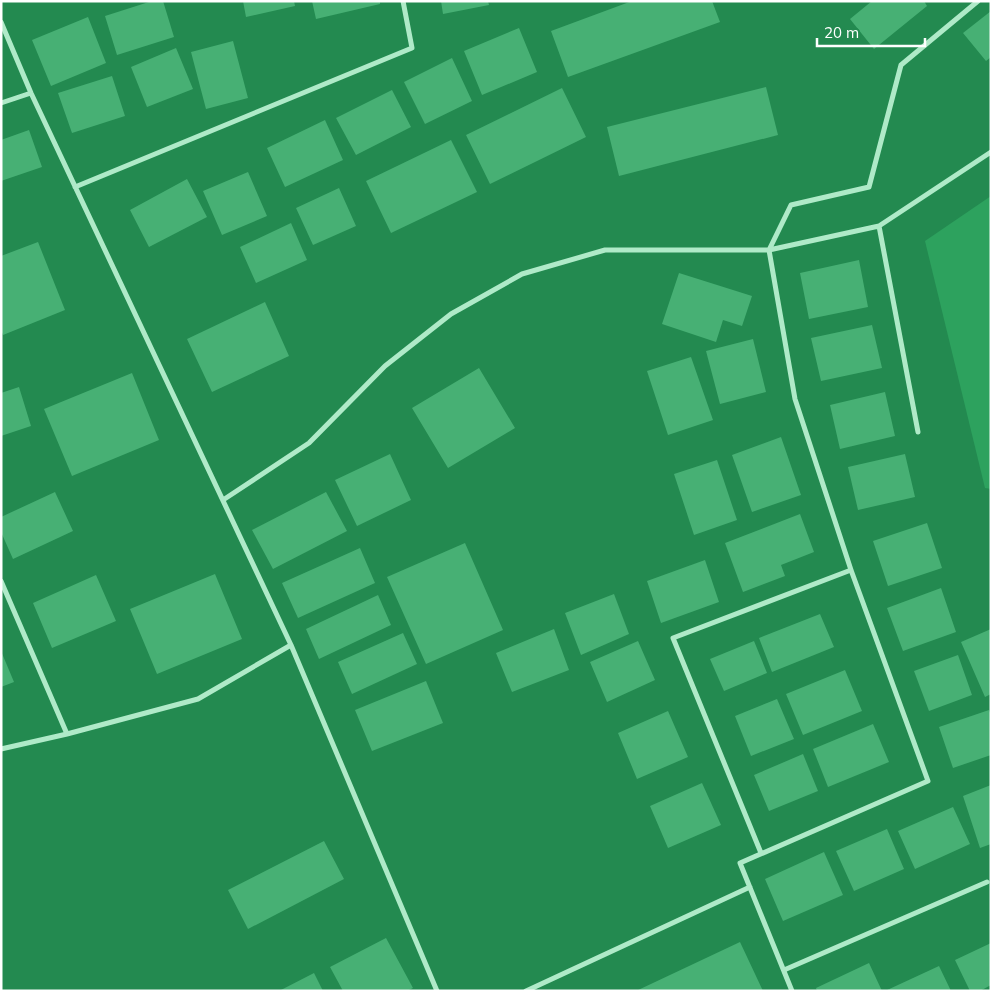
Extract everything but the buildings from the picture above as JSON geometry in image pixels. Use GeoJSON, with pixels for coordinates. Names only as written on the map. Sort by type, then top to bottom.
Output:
{"type":"FeatureCollection","features":[{"type":"Feature","properties":{"kind":"street"},"geometry":{"type":"LineString","coordinates":[[75,187],[412,48],[403,1]]}},
{"type":"Feature","properties":{"kind":"street"},"geometry":{"type":"LineString","coordinates":[[792,991],[740,863],[928,781],[851,570],[794,399],[769,250],[791,205],[869,187],[901,65],[978,1]]}},
{"type":"Feature","properties":{"kind":"street"},"geometry":{"type":"LineString","coordinates":[[1,22],[31,93],[290,645],[437,991]]}},
{"type":"Feature","properties":{"kind":"street"},"geometry":{"type":"LineString","coordinates":[[1,103],[31,93]]}},
{"type":"Feature","properties":{"kind":"street"},"geometry":{"type":"LineString","coordinates":[[223,500],[309,443],[385,366],[451,314],[522,274],[605,250],[769,250],[879,226],[991,152]]}},
{"type":"Feature","properties":{"kind":"street"},"geometry":{"type":"LineString","coordinates":[[879,226],[918,432]]}},
{"type":"Feature","properties":{"kind":"street"},"geometry":{"type":"LineString","coordinates":[[761,853],[673,638],[851,570]]}},
{"type":"Feature","properties":{"kind":"street"},"geometry":{"type":"LineString","coordinates":[[1,581],[67,734]]}},
{"type":"Feature","properties":{"kind":"street"},"geometry":{"type":"LineString","coordinates":[[1,749],[67,734],[198,699],[290,645]]}},
{"type":"Feature","properties":{"kind":"street"},"geometry":{"type":"LineString","coordinates":[[784,970],[987,882]]}},
{"type":"Feature","properties":{"kind":"street"},"geometry":{"type":"LineString","coordinates":[[526,991],[750,887]]}},
{"type":"Feature","properties":{"kind":"green space"},"geometry":{"type":"Polygon","coordinates":[[[991,196],[991,489],[985,488],[925,241],[991,196]]]}}]}
